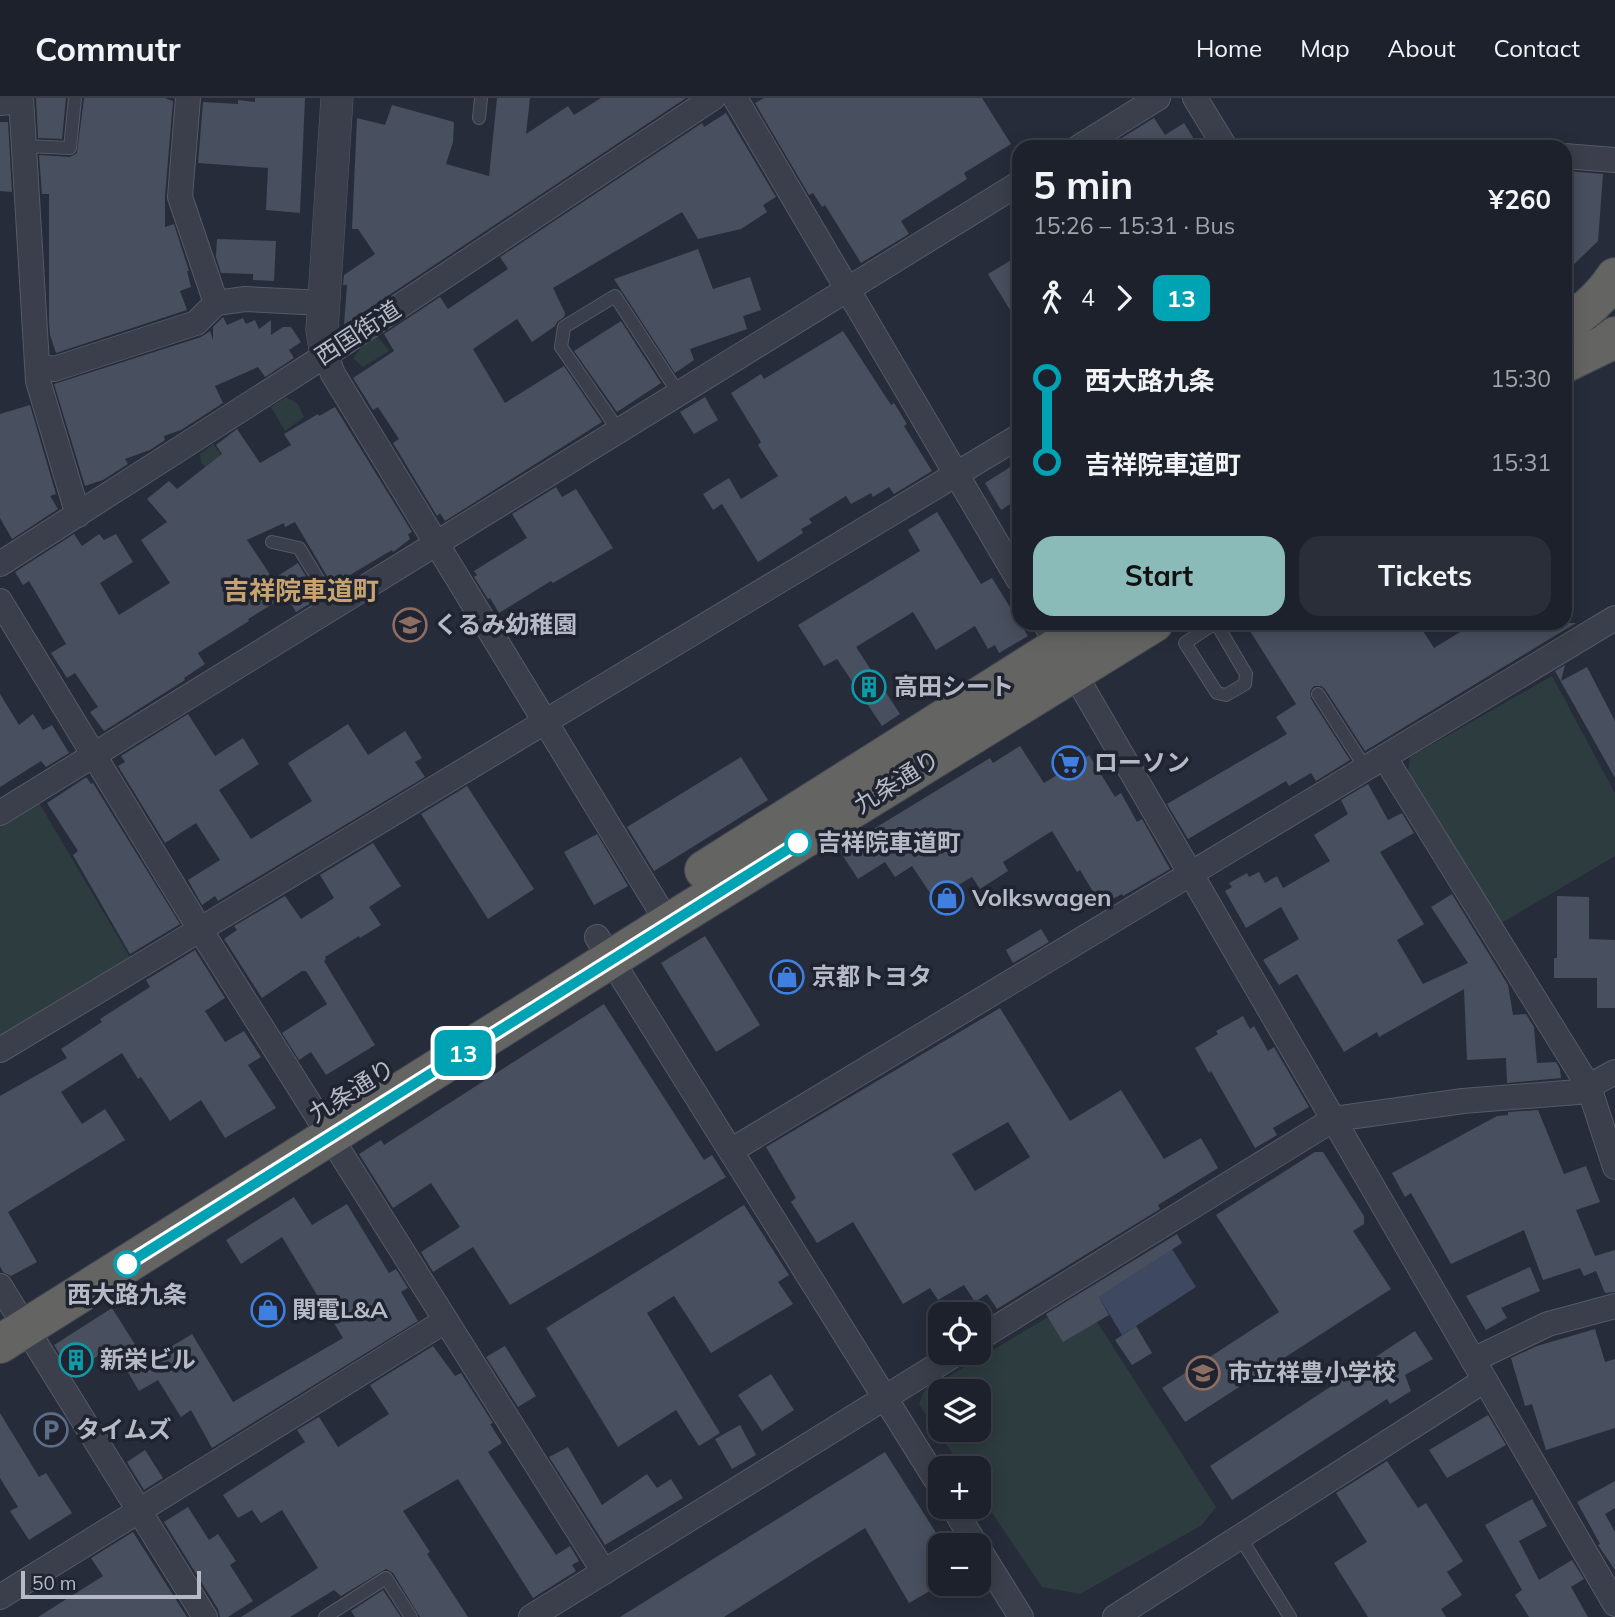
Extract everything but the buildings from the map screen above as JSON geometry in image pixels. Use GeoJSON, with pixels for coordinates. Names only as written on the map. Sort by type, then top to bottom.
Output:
{"type":"FeatureCollection","features":[{"type":"Feature","properties":{"kind":"highway"},"geometry":{"type":"LineString","coordinates":[[1572,320],[1583,314],[1615,277]]}},
{"type":"Feature","properties":{"kind":"highway"},"geometry":{"type":"LineString","coordinates":[[1572,360],[1615,336]]}},
{"type":"Feature","properties":{"kind":"highway","name":"九条通り"},"geometry":{"type":"LineString","coordinates":[[8,1315],[323,1125],[605,948],[1085,630]]}},
{"type":"Feature","properties":{"kind":"highway","name":"九条通り"},"geometry":{"type":"LineString","coordinates":[[1060,647],[1127,630]]}},
{"type":"Feature","properties":{"kind":"street"},"geometry":{"type":"LineString","coordinates":[[188,98],[180,197],[216,303]]}},
{"type":"Feature","properties":{"kind":"street"},"geometry":{"type":"LineString","coordinates":[[337,98],[322,330],[326,355],[333,374],[661,912]]}},
{"type":"Feature","properties":{"kind":"street","name":"西国街道"},"geometry":{"type":"LineString","coordinates":[[0,564],[326,355],[713,98]]}},
{"type":"Feature","properties":{"kind":"street"},"geometry":{"type":"LineString","coordinates":[[735,98],[1012,569]]}},
{"type":"Feature","properties":{"kind":"street"},"geometry":{"type":"LineString","coordinates":[[1090,140],[1158,98]]}},
{"type":"Feature","properties":{"kind":"street"},"geometry":{"type":"LineString","coordinates":[[1195,98],[1221,140]]}},
{"type":"Feature","properties":{"kind":"street"},"geometry":{"type":"LineString","coordinates":[[14,101],[25,146],[38,381],[78,515]]}},
{"type":"Feature","properties":{"kind":"street"},"geometry":{"type":"LineString","coordinates":[[1572,157],[1615,160]]}},
{"type":"Feature","properties":{"kind":"street"},"geometry":{"type":"LineString","coordinates":[[0,813],[1012,188]]}},
{"type":"Feature","properties":{"kind":"street"},"geometry":{"type":"LineString","coordinates":[[38,366],[54,369],[196,323],[216,303],[245,299],[323,303]]}},
{"type":"Feature","properties":{"kind":"street"},"geometry":{"type":"LineString","coordinates":[[0,1050],[1012,441]]}},
{"type":"Feature","properties":{"kind":"street"},"geometry":{"type":"LineString","coordinates":[[0,601],[201,931],[604,1572]]}},
{"type":"Feature","properties":{"kind":"street"},"geometry":{"type":"LineString","coordinates":[[732,1150],[1376,763],[1612,628]]}},
{"type":"Feature","properties":{"kind":"street"},"geometry":{"type":"LineString","coordinates":[[1060,647],[1615,1604]]}},
{"type":"Feature","properties":{"kind":"street"},"geometry":{"type":"LineString","coordinates":[[1376,763],[1589,1087],[1615,1167]]}},
{"type":"Feature","properties":{"kind":"street"},"geometry":{"type":"LineString","coordinates":[[605,948],[928,1467]]}},
{"type":"Feature","properties":{"kind":"street"},"geometry":{"type":"LineString","coordinates":[[991,1331],[1334,1119],[1462,1101],[1578,1093],[1615,1072]]}},
{"type":"Feature","properties":{"kind":"street"},"geometry":{"type":"LineString","coordinates":[[1115,1617],[1240,1537],[1548,1324],[1615,1306]]}},
{"type":"Feature","properties":{"kind":"street"},"geometry":{"type":"LineString","coordinates":[[8,1315],[139,1511],[205,1617]]}},
{"type":"Feature","properties":{"kind":"street"},"geometry":{"type":"LineString","coordinates":[[0,1597],[445,1321]]}},
{"type":"Feature","properties":{"kind":"street"},"geometry":{"type":"LineString","coordinates":[[531,1617],[937,1365]]}},
{"type":"Feature","properties":{"kind":"street"},"geometry":{"type":"LineString","coordinates":[[991,1569],[1021,1617]]}},
{"type":"Feature","properties":{"kind":"lane"},"geometry":{"type":"LineString","coordinates":[[25,146],[70,148],[75,98]]}},
{"type":"Feature","properties":{"kind":"lane"},"geometry":{"type":"LineString","coordinates":[[479,118],[481,98]]}},
{"type":"Feature","properties":{"kind":"lane"},"geometry":{"type":"LineString","coordinates":[[619,431],[561,347],[564,327],[615,296],[679,394]]}},
{"type":"Feature","properties":{"kind":"lane"},"geometry":{"type":"LineString","coordinates":[[272,542],[299,548],[335,607]]}},
{"type":"Feature","properties":{"kind":"lane"},"geometry":{"type":"LineString","coordinates":[[1204,630],[1185,643],[1217,693],[1226,695],[1245,684],[1246,674],[1219,630]]}},
{"type":"Feature","properties":{"kind":"lane"},"geometry":{"type":"LineString","coordinates":[[1318,694],[1376,763]]}},
{"type":"Feature","properties":{"kind":"lane"},"geometry":{"type":"LineString","coordinates":[[1240,1537],[1290,1617]]}},
{"type":"Feature","properties":{"kind":"lane"},"geometry":{"type":"LineString","coordinates":[[325,1617],[386,1578],[411,1617]]}},
{"type":"Feature","properties":{"kind":"shaded area"},"geometry":{"type":"Polygon","coordinates":[[[377,335],[389,351],[363,367],[353,358],[364,344],[377,335]]]}},
{"type":"Feature","properties":{"kind":"shaded area"},"geometry":{"type":"Polygon","coordinates":[[[286,397],[298,404],[304,417],[285,431],[271,407],[286,397]]]}},
{"type":"Feature","properties":{"kind":"shaded area"},"geometry":{"type":"Polygon","coordinates":[[[213,444],[222,456],[217,480],[201,462],[200,454],[213,444]]]}},
{"type":"Feature","properties":{"kind":"shaded area"},"geometry":{"type":"Polygon","coordinates":[[[1552,676],[1615,793],[1615,856],[1498,925],[1408,774],[1410,757],[1552,676]]]}},
{"type":"Feature","properties":{"kind":"shaded area"},"geometry":{"type":"Polygon","coordinates":[[[38,801],[132,961],[0,1038],[0,824],[38,801]]]}},
{"type":"Feature","properties":{"kind":"shaded area"},"geometry":{"type":"Polygon","coordinates":[[[1048,1317],[1051,1322],[1097,1322],[1216,1507],[1202,1525],[1080,1594],[1042,1587],[991,1511],[991,1456],[954,1456],[945,1442],[991,1442],[991,1379],[944,1379],[968,1365],[991,1365],[991,1351],[1048,1317]]]}},
{"type":"Feature","properties":{"kind":"shaded area"},"geometry":{"type":"Polygon","coordinates":[[[928,1389],[928,1417],[919,1404],[924,1391],[928,1389]]]}},
{"type":"Feature","properties":{"kind":"water"},"geometry":{"type":"Polygon","coordinates":[[[1172,1249],[1196,1287],[1122,1335],[1099,1297],[1172,1249]]]}},
{"type":"Feature","properties":{"kind":"bus line","name":"13"},"geometry":{"type":"LineString","coordinates":[[127,1264],[798,843]]}},
{"type":"Feature","properties":{"kind":"place","name":"くるみ幼稚園"},"geometry":{"type":"Point","coordinates":[410,625]}},
{"type":"Feature","properties":{"kind":"place","name":"高田シート"},"geometry":{"type":"Point","coordinates":[869,687]}},
{"type":"Feature","properties":{"kind":"place","name":"ローソン"},"geometry":{"type":"Point","coordinates":[1069,763]}},
{"type":"Feature","properties":{"kind":"place","name":"吉祥院車道町"},"geometry":{"type":"Point","coordinates":[798,843]}},
{"type":"Feature","properties":{"kind":"place","name":"Volkswagen"},"geometry":{"type":"Point","coordinates":[947,898]}},
{"type":"Feature","properties":{"kind":"place","name":"京都トヨタ"},"geometry":{"type":"Point","coordinates":[787,977]}},
{"type":"Feature","properties":{"kind":"place","name":"西大路九条"},"geometry":{"type":"Point","coordinates":[127,1264]}},
{"type":"Feature","properties":{"kind":"place","name":"関電L&A"},"geometry":{"type":"Point","coordinates":[268,1310]}},
{"type":"Feature","properties":{"kind":"place","name":"新栄ビル"},"geometry":{"type":"Point","coordinates":[76,1360]}},
{"type":"Feature","properties":{"kind":"place","name":"市立祥豊小学校"},"geometry":{"type":"Point","coordinates":[1203,1373]}},
{"type":"Feature","properties":{"kind":"place","name":"タイムズ"},"geometry":{"type":"Point","coordinates":[51,1430]}},
{"type":"Feature","properties":{"kind":"district","name":"吉祥院車道町"},"geometry":{"type":"Point","coordinates":[301,591]}}]}
